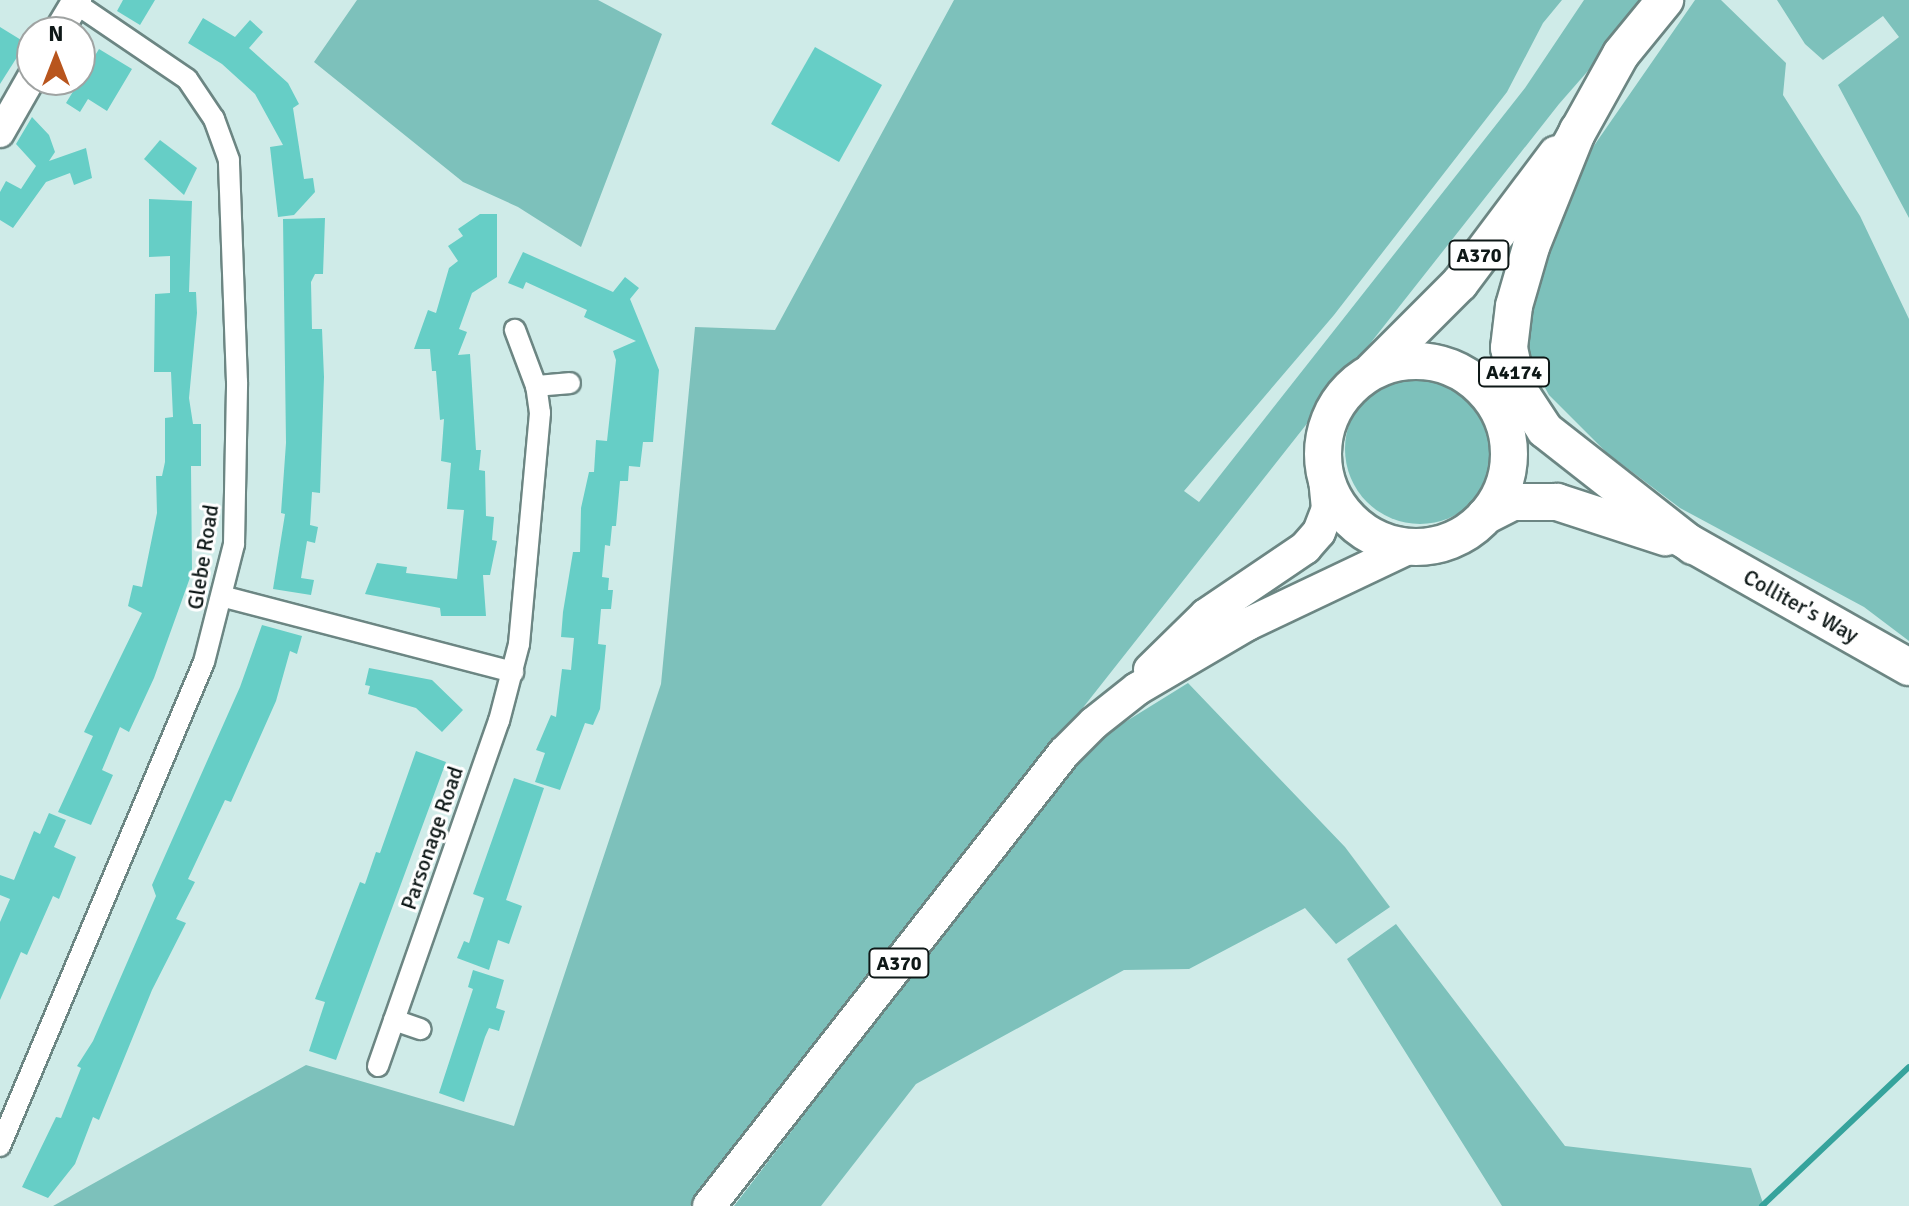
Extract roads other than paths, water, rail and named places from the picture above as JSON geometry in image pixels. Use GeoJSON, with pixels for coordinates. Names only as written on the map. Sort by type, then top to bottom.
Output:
{"type":"FeatureCollection","features":[{"type":"Feature","properties":{"kind":"highway","name":"A370"},"geometry":{"type":"LineString","coordinates":[[1490,398],[1492,304],[1578,130],[1621,54],[1665,0]]}},
{"type":"Feature","properties":{"kind":"highway","name":"A370"},"geometry":{"type":"LineString","coordinates":[[1372,371],[1460,283],[1578,130]]}},
{"type":"Feature","properties":{"kind":"highway","name":"A4174"},"geometry":{"type":"LineString","coordinates":[[1578,130],[1531,247],[1514,306],[1509,348],[1518,389],[1545,430],[1693,546]]}},
{"type":"Feature","properties":{"kind":"highway"},"geometry":{"type":"LineString","coordinates":[[1428,361],[1456,369],[1490,398],[1508,437],[1509,466],[1501,493],[1485,516],[1464,534],[1438,544],[1410,547],[1377,539],[1349,519],[1330,491],[1323,458],[1335,408],[1372,371],[1399,362],[1428,361]]}},
{"type":"Feature","properties":{"kind":"highway","name":"Colliter's Way"},"geometry":{"type":"LineString","coordinates":[[1490,398],[1564,469],[1693,546],[1909,667]]}},
{"type":"Feature","properties":{"kind":"highway","name":"Colliter's Way"},"geometry":{"type":"LineString","coordinates":[[1485,516],[1513,502],[1557,502],[1693,546]]}},
{"type":"Feature","properties":{"kind":"main road","name":"A370"},"geometry":{"type":"LineString","coordinates":[[1137,689],[1160,654],[1194,624],[1305,548],[1319,532],[1328,509],[1323,458]]}},
{"type":"Feature","properties":{"kind":"main road","name":"A370"},"geometry":{"type":"LineString","coordinates":[[709,1206],[1064,753],[1137,689],[1293,600],[1410,547]]}},
{"type":"Feature","properties":{"kind":"street","name":"Glebe Road"},"geometry":{"type":"LineString","coordinates":[[0,1146],[187,705],[225,597],[238,480],[229,160],[214,119],[187,79],[76,2]]}},
{"type":"Feature","properties":{"kind":"street"},"geometry":{"type":"LineString","coordinates":[[0,133],[21,96]]}},
{"type":"Feature","properties":{"kind":"street","name":"Parsonage Road"},"geometry":{"type":"LineString","coordinates":[[378,1066],[513,672],[540,413],[536,386],[515,330]]}},
{"type":"Feature","properties":{"kind":"street"},"geometry":{"type":"LineString","coordinates":[[536,386],[570,383]]}},
{"type":"Feature","properties":{"kind":"street"},"geometry":{"type":"LineString","coordinates":[[225,597],[513,672]]}},
{"type":"Feature","properties":{"kind":"street"},"geometry":{"type":"LineString","coordinates":[[394,1020],[420,1029]]}},
{"type":"Feature","properties":{"kind":"waterway"},"geometry":{"type":"LineString","coordinates":[[1762,1206],[1909,1067]]}}]}
